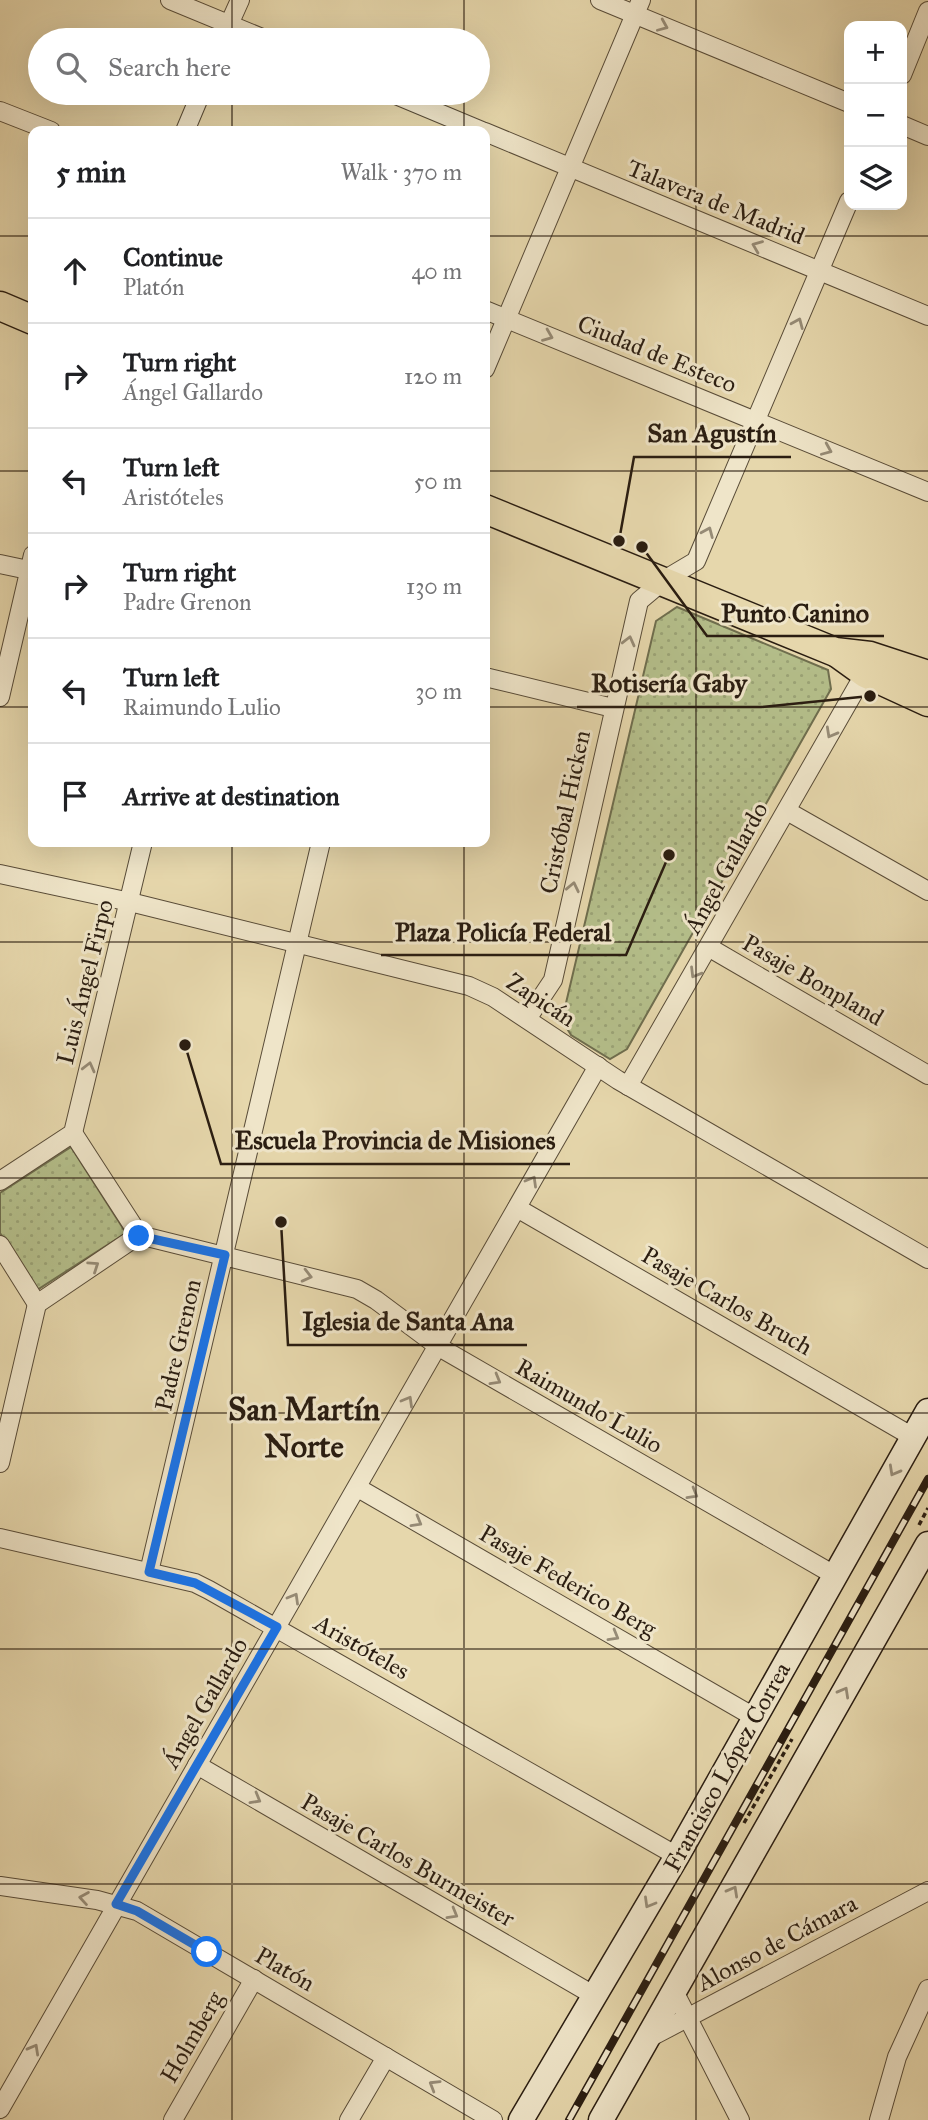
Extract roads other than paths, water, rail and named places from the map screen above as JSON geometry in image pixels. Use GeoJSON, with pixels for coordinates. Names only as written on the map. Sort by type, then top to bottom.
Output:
{"type":"FeatureCollection","features":[{"type":"Feature","properties":{"kind":"main road"},"geometry":{"type":"LineString","coordinates":[[0,306],[28,318]]}},
{"type":"Feature","properties":{"kind":"main road"},"geometry":{"type":"LineString","coordinates":[[490,511],[835,652],[865,673],[925,695]]}},
{"type":"Feature","properties":{"kind":"main road"},"geometry":{"type":"LineString","coordinates":[[835,652],[870,656],[925,695]]}},
{"type":"Feature","properties":{"kind":"main road","name":"Francisco López Correa"},"geometry":{"type":"LineString","coordinates":[[521,2120],[677,1856],[928,1411]]}},
{"type":"Feature","properties":{"kind":"main road"},"geometry":{"type":"LineString","coordinates":[[601,2120],[926,1554]]}},
{"type":"Feature","properties":{"kind":"street"},"geometry":{"type":"LineString","coordinates":[[170,0],[219,28]]}},
{"type":"Feature","properties":{"kind":"street"},"geometry":{"type":"LineString","coordinates":[[228,28],[240,0]]}},
{"type":"Feature","properties":{"kind":"street"},"geometry":{"type":"LineString","coordinates":[[600,0],[638,7],[844,101]]}},
{"type":"Feature","properties":{"kind":"street"},"geometry":{"type":"LineString","coordinates":[[490,357],[638,7]]}},
{"type":"Feature","properties":{"kind":"street"},"geometry":{"type":"LineString","coordinates":[[907,63],[928,11]]}},
{"type":"Feature","properties":{"kind":"street"},"geometry":{"type":"LineString","coordinates":[[187,126],[196,105]]}},
{"type":"Feature","properties":{"kind":"street","name":"Talavera de Madrid"},"geometry":{"type":"LineString","coordinates":[[419,105],[469,126]]}},
{"type":"Feature","properties":{"kind":"street"},"geometry":{"type":"LineString","coordinates":[[0,111],[38,126]]}},
{"type":"Feature","properties":{"kind":"street"},"geometry":{"type":"LineString","coordinates":[[907,127],[928,136]]}},
{"type":"Feature","properties":{"kind":"street","name":"Talavera de Madrid"},"geometry":{"type":"LineString","coordinates":[[490,135],[928,316]]}},
{"type":"Feature","properties":{"kind":"street","name":"Cristóbal Hicken"},"geometry":{"type":"LineString","coordinates":[[527,1019],[553,980],[639,601],[664,580],[695,561],[845,210]]}},
{"type":"Feature","properties":{"kind":"street","name":"Ciudad de Esteco"},"geometry":{"type":"LineString","coordinates":[[490,312],[928,492]]}},
{"type":"Feature","properties":{"kind":"street"},"geometry":{"type":"LineString","coordinates":[[0,564],[28,566]]}},
{"type":"Feature","properties":{"kind":"street"},"geometry":{"type":"LineString","coordinates":[[0,697],[28,582]]}},
{"type":"Feature","properties":{"kind":"street","name":"Ángel Gallardo"},"geometry":{"type":"LineString","coordinates":[[628,1086],[710,948],[865,673]]}},
{"type":"Feature","properties":{"kind":"street"},"geometry":{"type":"LineString","coordinates":[[490,678],[613,708]]}},
{"type":"Feature","properties":{"kind":"street"},"geometry":{"type":"LineString","coordinates":[[787,811],[928,891]]}},
{"type":"Feature","properties":{"kind":"street","name":"Luis Ángel Firpo"},"geometry":{"type":"LineString","coordinates":[[73,1133],[142,847]]}},
{"type":"Feature","properties":{"kind":"street","name":"Padre Grenon"},"geometry":{"type":"LineString","coordinates":[[149,1572],[320,847]]}},
{"type":"Feature","properties":{"kind":"street","name":"Zapicán"},"geometry":{"type":"LineString","coordinates":[[0,874],[130,902],[469,986],[527,1019],[628,1086],[928,1259]]}},
{"type":"Feature","properties":{"kind":"street","name":"Pasaje Bonpland"},"geometry":{"type":"LineString","coordinates":[[710,948],[928,1075]]}},
{"type":"Feature","properties":{"kind":"street","name":"Ángel Gallardo"},"geometry":{"type":"LineString","coordinates":[[0,2109],[598,1066]]}},
{"type":"Feature","properties":{"kind":"street"},"geometry":{"type":"LineString","coordinates":[[0,1181],[73,1133],[139,1236],[37,1304],[0,1462]]}},
{"type":"Feature","properties":{"kind":"street","name":"Pasaje Carlos Bruch"},"geometry":{"type":"LineString","coordinates":[[517,1208],[913,1437]]}},
{"type":"Feature","properties":{"kind":"street","name":"Raimundo Lulio"},"geometry":{"type":"LineString","coordinates":[[139,1236],[225,1255],[366,1293],[439,1347],[836,1576]]}},
{"type":"Feature","properties":{"kind":"street"},"geometry":{"type":"LineString","coordinates":[[0,1245],[37,1304]]}},
{"type":"Feature","properties":{"kind":"street","name":"Pasaje Federico Berg"},"geometry":{"type":"LineString","coordinates":[[358,1488],[754,1717]]}},
{"type":"Feature","properties":{"kind":"street","name":"Aristóteles"},"geometry":{"type":"LineString","coordinates":[[0,1538],[195,1583],[277,1627],[677,1856]]}},
{"type":"Feature","properties":{"kind":"street","name":"Pasaje Carlos Burmeister"},"geometry":{"type":"LineString","coordinates":[[197,1765],[595,1997]]}},
{"type":"Feature","properties":{"kind":"street","name":"Platón"},"geometry":{"type":"LineString","coordinates":[[0,1886],[116,1904],[137,1911],[493,2120]]}},
{"type":"Feature","properties":{"kind":"street","name":"Alonso de Cámara"},"geometry":{"type":"LineString","coordinates":[[649,2038],[928,1891]]}},
{"type":"Feature","properties":{"kind":"street","name":"Holmberg"},"geometry":{"type":"LineString","coordinates":[[173,2120],[254,1979]]}},
{"type":"Feature","properties":{"kind":"street"},"geometry":{"type":"LineString","coordinates":[[879,2120],[898,2057],[928,1989]]}},
{"type":"Feature","properties":{"kind":"street"},"geometry":{"type":"LineString","coordinates":[[675,1993],[740,2120]]}},
{"type":"Feature","properties":{"kind":"street"},"geometry":{"type":"LineString","coordinates":[[916,2011],[928,2027]]}},
{"type":"Feature","properties":{"kind":"street"},"geometry":{"type":"LineString","coordinates":[[349,2120],[386,2057]]}},
{"type":"Feature","properties":{"kind":"railway"},"geometry":{"type":"LineString","coordinates":[[569,2120],[928,1479]]}},
{"type":"Feature","properties":{"kind":"place","name":"San Agustín"},"geometry":{"type":"Point","coordinates":[619,541]}},
{"type":"Feature","properties":{"kind":"place","name":"Punto Canino"},"geometry":{"type":"Point","coordinates":[642,547]}},
{"type":"Feature","properties":{"kind":"place","name":"Rotisería Gaby"},"geometry":{"type":"Point","coordinates":[870,696]}},
{"type":"Feature","properties":{"kind":"place","name":"Plaza Policía Federal"},"geometry":{"type":"Point","coordinates":[669,855]}},
{"type":"Feature","properties":{"kind":"place","name":"Escuela Provincia de Misiones"},"geometry":{"type":"Point","coordinates":[185,1045]}},
{"type":"Feature","properties":{"kind":"place","name":"Iglesia de Santa Ana"},"geometry":{"type":"Point","coordinates":[281,1222]}},
{"type":"Feature","properties":{"kind":"district","name":"San Martín Norte"},"geometry":{"type":"Point","coordinates":[304,1428]}}]}
